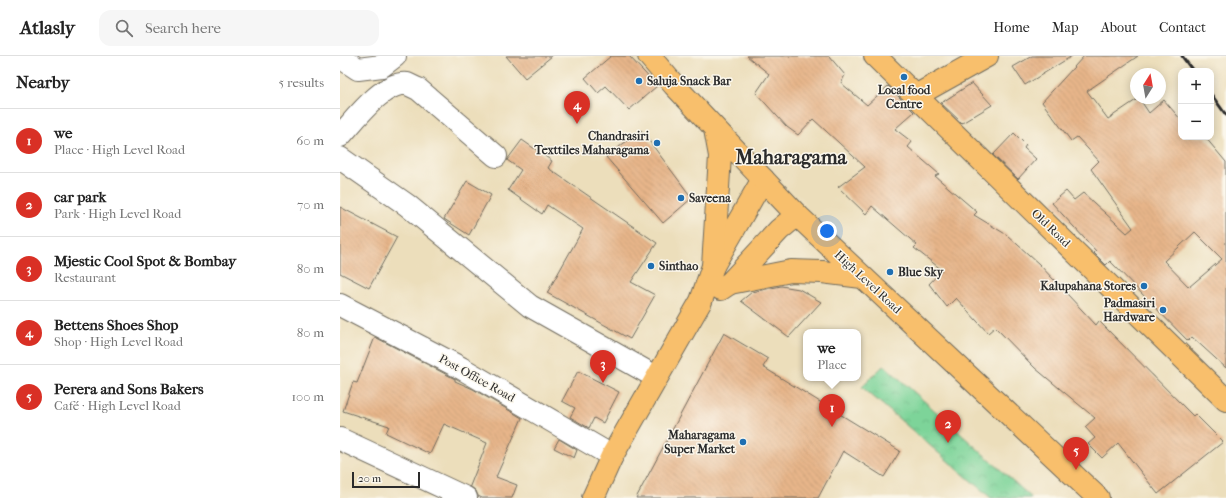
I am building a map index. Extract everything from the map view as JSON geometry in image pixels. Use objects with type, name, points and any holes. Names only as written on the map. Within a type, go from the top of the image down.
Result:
[{"type":"main road","name":"High Level Road","points":[[649,56],[715,129],[797,215],[1098,498]]},
{"type":"main road","name":"Old Road","points":[[875,56],[917,95],[1226,400]]},
{"type":"main road","points":[[917,95],[987,56]]},
{"type":"main road","points":[[713,266],[720,156],[715,129]]},
{"type":"main road","points":[[593,498],[612,456],[701,301],[713,266],[763,179]]},
{"type":"main road","points":[[701,301],[730,283],[779,230],[797,215]]},
{"type":"main road","points":[[730,283],[791,271],[822,272],[862,277]]},
{"type":"street","points":[[340,57],[358,69],[382,66],[395,56]]},
{"type":"street","points":[[340,136],[377,97],[390,88],[406,84],[418,89],[496,156]]},
{"type":"street","points":[[340,158],[407,205],[530,306],[656,377]]},
{"type":"street","name":"Post Office Road","points":[[340,306],[461,368],[612,456]]},
{"type":"street","points":[[340,439],[466,498]]},
{"type":"green space","points":[[884,365],[1032,498],[991,498],[862,387]]},
{"type":"building","points":[[506,56],[552,56],[525,78]]},
{"type":"building","points":[[611,56],[629,56],[657,86],[629,110],[606,86],[598,93],[585,78]]},
{"type":"building","points":[[747,56],[829,56],[845,75],[841,83],[867,105],[888,86],[914,112],[895,129],[912,142],[908,147],[939,174],[935,176],[977,212],[974,215],[1007,235],[1039,264],[1096,325],[1099,321],[1193,416],[1195,414],[1223,442],[1158,494],[1118,443],[1102,458],[1088,444],[1095,438],[1085,427],[1095,418],[1035,368],[995,327],[988,333],[956,298],[947,307],[929,284],[942,270],[914,248],[917,245],[872,206],[866,214],[838,187],[865,167],[813,119],[798,135],[787,127],[756,93],[769,74]]},
{"type":"building","points":[[1032,56],[1072,56],[1025,85],[1013,67]]},
{"type":"building","points":[[1084,56],[1138,56],[1087,91],[1108,119],[1130,104],[1143,104],[1149,113],[1159,104],[1166,104],[1166,102],[1178,116],[1178,140],[1208,140],[1226,162],[1226,368],[1192,337],[1188,341],[1110,261],[1106,265],[1094,253],[1096,251],[1052,203],[1066,191],[1074,200],[1083,193],[1127,233],[1133,228],[1091,169],[1099,161],[1077,137],[1071,141],[1042,102]],"holes":[[[1195,232],[1222,259],[1189,287],[1164,261]]]},
{"type":"building","points":[[972,83],[992,105],[962,123],[941,103]]},
{"type":"building","points":[[641,130],[692,198],[663,223],[606,157]]},
{"type":"building","points":[[1014,133],[1026,145],[1024,148],[1036,159],[1018,179],[993,155]]},
{"type":"building","points":[[522,140],[552,161],[548,168],[657,243],[631,282],[655,295],[630,339],[547,293],[583,229],[547,205],[542,214],[508,190],[521,170],[507,160]]},
{"type":"building","points":[[467,181],[491,195],[469,235],[444,219]]},
{"type":"building","points":[[340,207],[397,237],[369,288],[340,273]]},
{"type":"building","points":[[781,286],[799,289],[821,302],[789,337],[741,301],[752,292]]},
{"type":"building","points":[[724,333],[768,359],[763,367],[900,451],[884,477],[843,451],[818,498],[636,498]]},
{"type":"building","points":[[375,337],[455,379],[455,381],[473,389],[522,418],[496,477],[517,485],[512,498],[482,498],[478,496],[476,491],[470,486],[487,443],[444,424],[430,454],[386,433],[389,426],[343,411],[353,382],[357,383]]},
{"type":"building","points":[[578,371],[619,392],[603,423],[594,418],[589,428],[570,417],[575,408],[562,401]]},
{"type":"building","points":[[559,439],[577,450],[574,458],[554,448]]},
{"type":"railway","points":[[1182,56],[1191,68]]},
{"type":"railway","points":[[1214,98],[1226,115]]},
{"type":"place","name":"Local food Centre","points":[[904,77]]},
{"type":"place","name":"Saluja Snack Bar","points":[[639,81]]},
{"type":"place","name":"Bettens Shoes Shop","points":[[577,124]]},
{"type":"place","name":"Chandrasiri Texttiles Maharagama","points":[[657,143]]},
{"type":"place","name":"Saveena","points":[[681,198]]},
{"type":"place","name":"Sinthao","points":[[651,266]]},
{"type":"place","name":"Blue Sky","points":[[890,272]]},
{"type":"place","name":"Kalupahana Stores","points":[[1144,286]]},
{"type":"place","name":"Padmasiri Hardware","points":[[1163,310]]},
{"type":"place","name":"Mjestic Cool Spot & Bombay","points":[[603,383]]},
{"type":"place","name":"we","points":[[832,427]]},
{"type":"place","name":"Maharagama Super Market","points":[[743,442]]},
{"type":"place","name":"car park","points":[[948,443]]},
{"type":"place","name":"Perera and Sons Bakers","points":[[1076,470]]},
{"type":"district","name":"Maharagama","points":[[791,157]]}]
